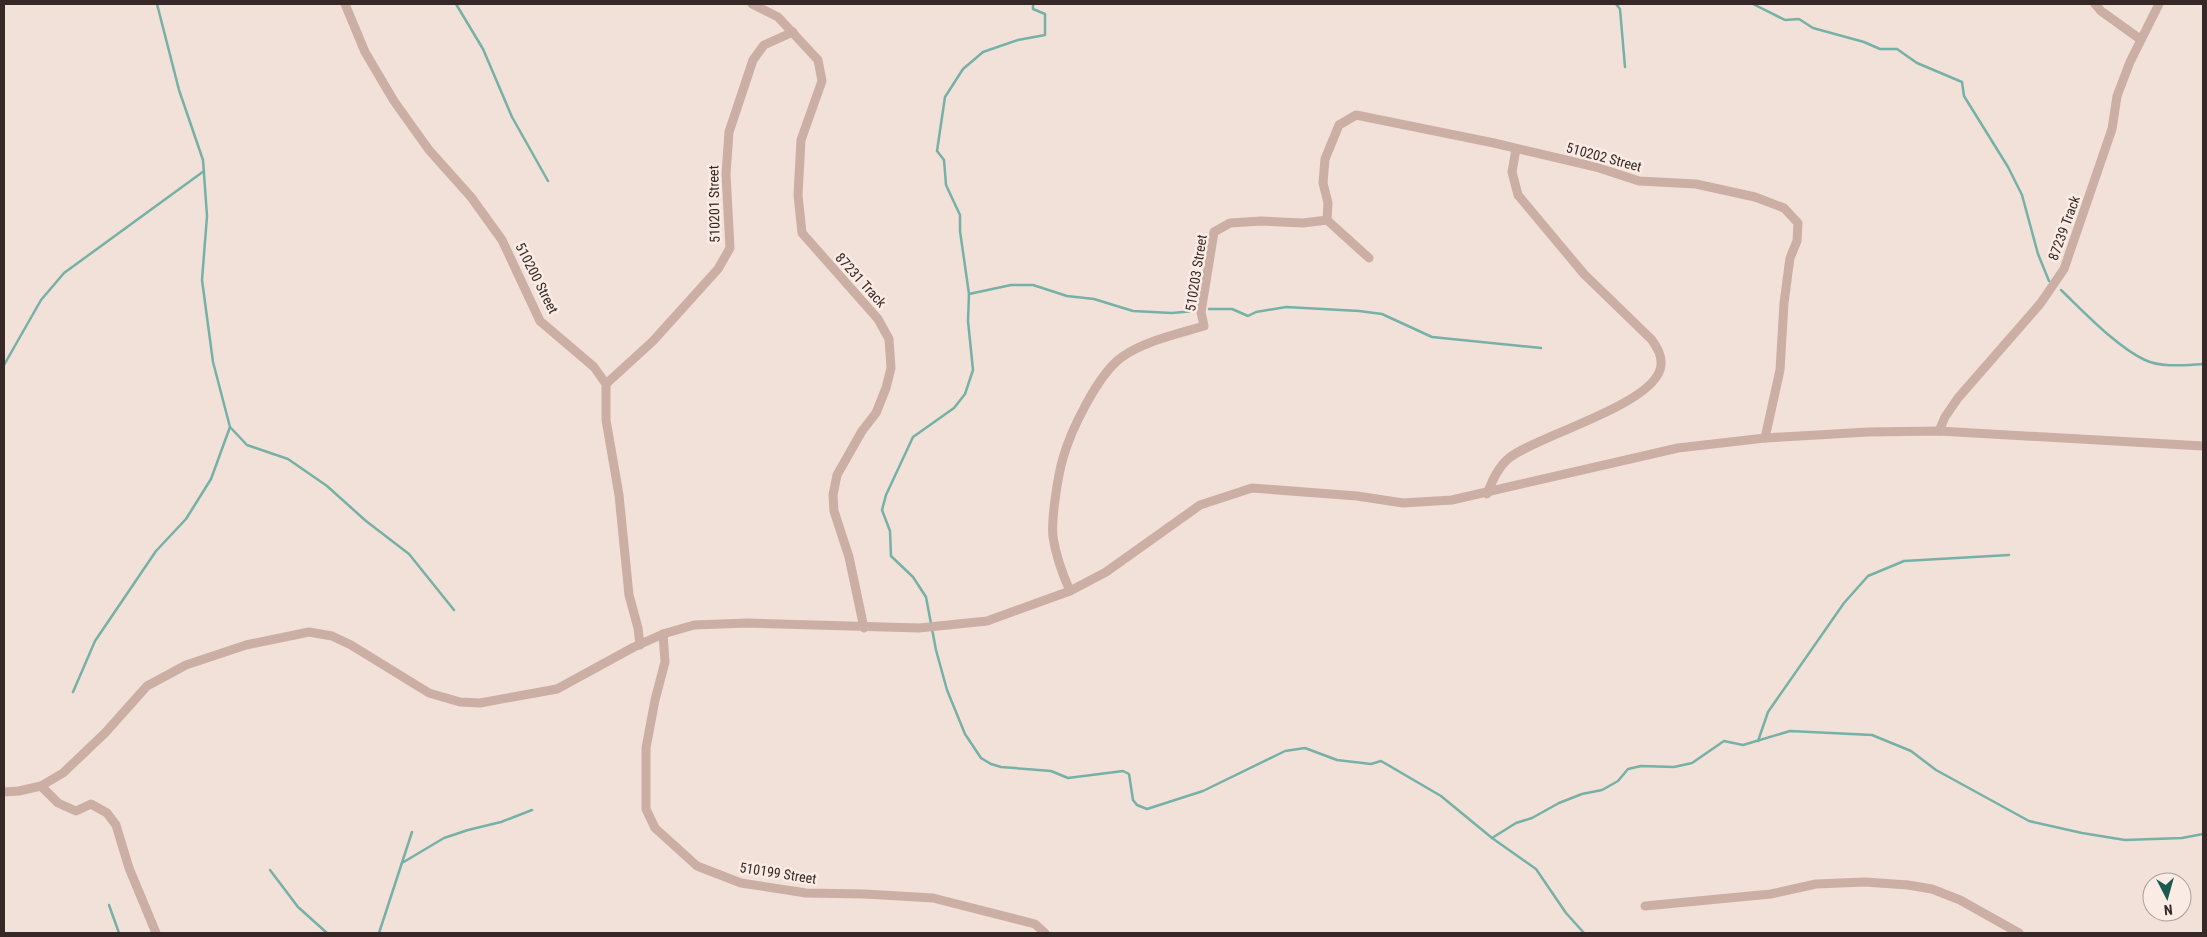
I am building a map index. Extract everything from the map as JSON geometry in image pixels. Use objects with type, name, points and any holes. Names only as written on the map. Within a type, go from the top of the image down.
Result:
[{"type":"street","name":"510200 Street","points":[[345,4],[365,52],[394,101],[429,150],[471,197],[502,240],[540,321],[594,367],[606,384]]},
{"type":"street","name":"87231 Track","points":[[752,4],[778,17],[818,60],[822,81],[800,140],[798,195],[802,233],[878,319],[889,339],[891,368],[886,388],[876,414],[862,431],[837,475],[833,495],[834,511],[849,557],[864,628]]},
{"type":"street","points":[[2095,4],[2101,11],[2140,39]]},
{"type":"street","name":"87239 Track","points":[[1939,431],[1945,417],[1958,398],[2040,304],[2064,269],[2112,129],[2117,96],[2140,39],[2159,4]]},
{"type":"street","name":"510201 Street","points":[[606,384],[653,341],[718,269],[730,248],[726,174],[729,132],[753,60],[764,45],[793,32]]},
{"type":"street","name":"510202 Street","points":[[1327,220],[1328,203],[1322,183],[1325,159],[1339,125],[1356,115],[1596,167],[1638,181],[1696,184],[1755,197],[1784,208],[1798,223],[1797,240],[1790,258],[1784,303],[1780,370],[1765,438]]},
{"type":"street","points":[[1487,494],[1495,475],[1507,460],[1524,448],[1618,406],[1640,392],[1657,375],[1661,366],[1659,351],[1652,340],[1584,274],[1518,195],[1512,172],[1516,149]]},
{"type":"street","points":[[1327,220],[1368,258]]},
{"type":"street","name":"510203 Street","points":[[1070,591],[1058,566],[1053,535],[1062,459],[1076,423],[1099,386],[1122,358],[1146,344],[1204,326],[1201,312],[1214,232],[1230,224],[1261,221],[1303,223],[1327,220]]},
{"type":"street","points":[[606,384],[606,420],[618,494],[629,595],[638,628],[640,645]]},
{"type":"street","points":[[4,792],[41,786],[63,773],[105,733],[147,686],[186,665],[246,645],[309,632],[332,636],[351,645],[429,693],[460,702],[480,703],[557,689],[663,634],[694,625],[748,623],[864,628],[919,628],[987,621],[1070,591],[1106,572],[1200,505],[1252,488],[1357,496],[1404,503],[1452,500],[1487,494],[1678,448],[1765,438],[1868,432],[1939,431],[2203,446]]},
{"type":"street","name":"510199 Street","points":[[663,634],[665,662],[655,700],[646,748],[646,809],[655,828],[697,866],[741,883],[806,893],[933,898],[1035,924],[1046,933]]},
{"type":"street","points":[[41,786],[58,803],[76,811],[92,804],[107,814],[116,825],[129,868],[156,933]]},
{"type":"street","points":[[1645,906],[1771,894],[1816,884],[1865,882],[1908,885],[1932,889],[1960,900],[2019,933]]},
{"type":"waterway","points":[[157,4],[179,90],[203,160],[207,216],[202,280],[213,362],[230,427],[247,445],[288,459],[327,486],[366,521],[409,554],[454,610]]},
{"type":"waterway","points":[[456,4],[483,49],[512,117],[548,181]]},
{"type":"waterway","points":[[1033,4],[1033,9],[1045,14],[1045,35],[1018,40],[983,52],[963,69],[945,97],[937,151],[944,160],[946,185],[960,215],[960,231],[969,294],[968,321],[973,370],[965,394],[954,408],[913,437],[886,495],[882,510],[890,531],[891,556],[913,577],[926,597],[936,650],[947,690],[965,734],[981,758],[1001,767],[1051,771],[1068,778],[1123,771],[1129,774],[1133,800],[1137,805],[1147,809],[1203,791],[1285,751],[1305,748],[1337,760],[1371,764],[1381,761],[1441,796],[1492,838],[1536,869],[1566,913],[1584,933]]},
{"type":"waterway","points":[[1616,4],[1620,9],[1625,67]]},
{"type":"waterway","points":[[1753,4],[1785,20],[1799,19],[1813,28],[1864,42],[1880,49],[1897,49],[1917,63],[1962,82],[1964,96],[2008,167],[2022,195],[2038,254],[2049,281]]},
{"type":"waterway","points":[[4,365],[41,300],[64,273],[204,171]]},
{"type":"waterway","points":[[969,294],[1011,285],[1033,285],[1067,296],[1094,299],[1133,311],[1172,313],[1194,311]]},
{"type":"waterway","points":[[2061,290],[2112,338],[2145,360],[2166,365],[2203,364]]},
{"type":"waterway","points":[[1209,309],[1232,309],[1248,316],[1256,312],[1286,307],[1359,311],[1382,314],[1432,337],[1541,348]]},
{"type":"waterway","points":[[73,692],[95,641],[156,551],[186,519],[211,479],[230,427]]},
{"type":"waterway","points":[[1758,741],[1768,712],[1844,603],[1868,576],[1904,561],[2009,555]]},
{"type":"waterway","points":[[1492,838],[1516,823],[1532,818],[1559,803],[1582,794],[1602,790],[1618,781],[1628,769],[1641,766],[1674,767],[1692,763],[1724,741],[1743,745],[1790,731],[1872,735],[1911,751],[1936,770],[2029,821],[2125,840],[2182,838],[2203,834]]},
{"type":"waterway","points":[[402,863],[444,838],[501,822],[532,810]]},
{"type":"waterway","points":[[379,933],[412,832]]},
{"type":"waterway","points":[[270,870],[298,907],[327,933]]},
{"type":"waterway","points":[[109,905],[119,933]]}]
